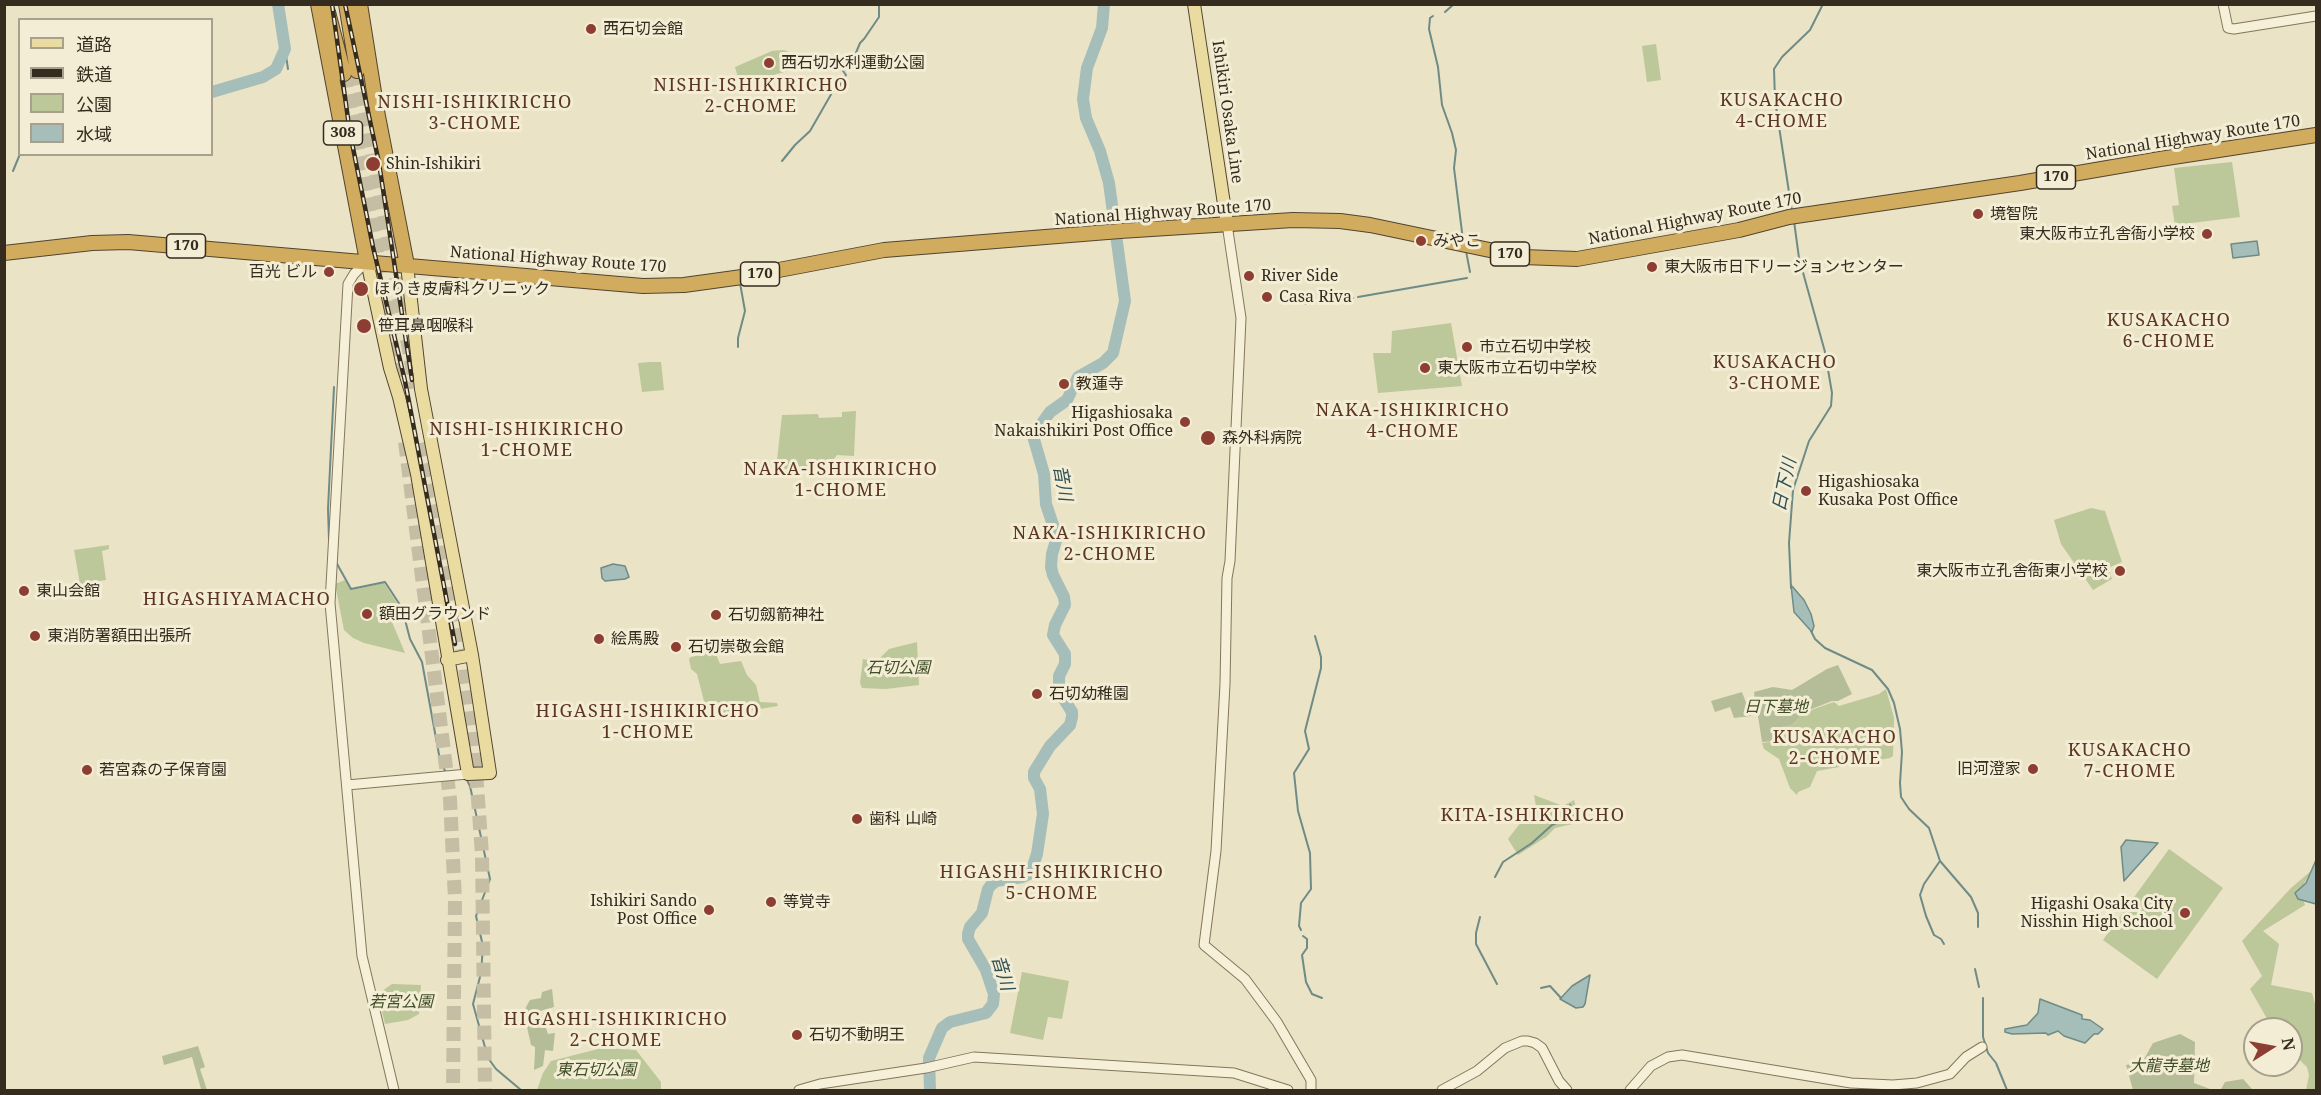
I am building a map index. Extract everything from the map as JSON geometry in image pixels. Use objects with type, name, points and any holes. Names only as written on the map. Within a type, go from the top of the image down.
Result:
[{"type":"highway","name":"308","points":[[318,4],[367,261]]},
{"type":"highway","points":[[326,4],[350,72]]},
{"type":"highway","points":[[331,4],[350,72]]},
{"type":"highway","points":[[346,4],[350,72]]},
{"type":"highway","points":[[350,72],[351,4]]},
{"type":"highway","name":"308","points":[[360,4],[377,111],[407,265]]},
{"type":"highway","name":"National Highway Route 170","points":[[4,253],[92,243],[128,242],[643,286],[684,285],[742,277],[884,250],[1116,231],[1293,220],[1340,221],[1370,225],[1523,257],[1577,259],[1739,230],[1793,216],[2020,183],[2316,135]]},
{"type":"main road","name":"Ishikiri Osaka Line","points":[[1194,4],[1227,224]]},
{"type":"main road","points":[[367,261],[390,368],[417,474],[468,774],[490,773],[472,655],[421,388],[407,265]]},
{"type":"main road","points":[[447,660],[472,655]]},
{"type":"street","points":[[2223,4],[2228,28],[2234,29],[2316,16]]},
{"type":"street","points":[[1227,224],[1241,318],[1230,561],[1227,578],[1225,684],[1216,852],[1204,945],[1245,979],[1277,1022],[1311,1080],[1311,1090]]},
{"type":"street","points":[[367,261],[348,284],[330,603],[362,956],[394,1090]]},
{"type":"street","points":[[347,784],[468,774]]},
{"type":"street","points":[[1442,1090],[1477,1071],[1505,1048],[1528,1041],[1542,1048],[1559,1081],[1567,1090]]},
{"type":"street","points":[[1630,1090],[1651,1066],[1668,1057],[1682,1055],[1851,1083],[1893,1085],[1917,1083],[1950,1074],[1966,1057],[1982,1047]]},
{"type":"street","points":[[799,1090],[820,1084],[930,1067],[974,1057],[1234,1073],[1288,1090]]},
{"type":"green space","points":[[1656,44],[1661,80],[1647,82],[1642,46]]},
{"type":"green space","name":"西石切水利運動公園","points":[[783,50],[796,54],[788,71],[740,84],[735,67],[772,51]]},
{"type":"green space","points":[[2232,162],[2240,217],[2175,225],[2172,206],[2179,205],[2174,168]]},
{"type":"green space","points":[[1451,323],[1462,386],[1378,393],[1373,353],[1391,353],[1392,331]]},
{"type":"green space","points":[[661,362],[664,390],[642,392],[638,363]]},
{"type":"green space","points":[[856,411],[854,456],[837,455],[833,460],[833,469],[776,469],[782,415],[818,414],[819,418],[842,417],[842,412]]},
{"type":"green space","points":[[2091,508],[2105,511],[2122,562],[2108,568],[2112,579],[2093,590],[2061,544],[2054,520]]},
{"type":"green space","points":[[109,545],[109,549],[102,551],[106,580],[80,584],[74,550]]},
{"type":"green space","name":"額田グラウンド","points":[[345,580],[351,590],[384,583],[397,603],[392,622],[405,653],[364,643],[353,638],[344,630],[335,584]]},
{"type":"green space","name":"石切公園","points":[[917,642],[919,685],[886,689],[862,688],[860,683],[863,659],[873,665],[889,649]]},
{"type":"green space","points":[[715,652],[720,664],[741,661],[747,675],[756,685],[760,702],[777,703],[778,706],[716,716],[712,714],[704,701],[697,674],[691,669],[689,659]]},
{"type":"green space","name":"日下墓地","points":[[1838,665],[1852,694],[1804,712],[1792,725],[1772,729],[1774,741],[1762,742],[1758,716],[1752,703],[1755,702],[1754,692],[1773,687],[1792,690]]},
{"type":"green space","points":[[1886,689],[1894,718],[1893,756],[1817,771],[1810,787],[1798,792],[1797,795],[1790,788],[1779,759],[1764,749],[1762,743],[1775,741],[1772,729],[1792,725],[1803,713],[1828,704],[1834,702],[1839,706],[1879,694]]},
{"type":"green space","points":[[1742,692],[1751,716],[1734,718],[1730,707],[1715,712],[1711,701]]},
{"type":"green space","points":[[1534,795],[1563,806],[1574,800],[1579,817],[1577,823],[1555,828],[1546,837],[1518,855],[1508,839],[1536,806]]},
{"type":"green space","points":[[2169,849],[2223,888],[2157,979],[2103,940]]},
{"type":"green space","points":[[2311,871],[2300,891],[2305,905],[2263,931],[2279,944],[2271,985],[2312,993],[2316,1007],[2316,1090],[2306,1090],[2309,1075],[2307,1067],[2303,1063],[2303,1017],[2266,1017],[2250,989],[2262,976],[2242,941],[2291,888]]},
{"type":"green space","points":[[1022,972],[1069,981],[1062,1019],[1048,1017],[1043,1040],[1010,1033]]},
{"type":"green space","name":"若宮公園","points":[[392,984],[421,985],[419,1014],[408,1020],[385,1024],[378,994]]},
{"type":"green space","points":[[552,989],[554,1007],[540,1011],[548,1034],[555,1033],[553,1051],[545,1050],[543,1066],[534,1070],[535,1047],[531,1045],[525,1018],[526,1007],[530,1000],[541,998],[542,992]]},
{"type":"green space","name":"大龍寺墓地","points":[[2180,1034],[2195,1042],[2194,1083],[2210,1089],[2221,1089],[2225,1082],[2243,1079],[2253,1090],[2133,1090],[2126,1065],[2143,1061],[2153,1043]]},
{"type":"green space","points":[[198,1046],[205,1067],[200,1069],[207,1090],[195,1090],[201,1089],[192,1057],[164,1065],[162,1056]]},
{"type":"green space","name":"東石切公園","points":[[602,1048],[636,1050],[661,1082],[661,1090],[537,1090],[543,1073],[551,1061]]},
{"type":"water","points":[[2257,241],[2259,255],[2233,258],[2231,244]]},
{"type":"water","points":[[613,564],[625,566],[629,577],[605,581],[602,578],[601,568]]},
{"type":"water","points":[[1791,585],[1804,600],[1811,614],[1814,626],[1812,632],[1794,612]]},
{"type":"water","points":[[2126,840],[2158,843],[2124,881],[2121,847]]},
{"type":"water","points":[[2316,860],[2316,904],[2298,899],[2295,893],[2306,883]]},
{"type":"water","points":[[1590,975],[1583,1007],[1576,1008],[1560,999],[1572,986]]},
{"type":"water","points":[[2040,999],[2082,1015],[2082,1019],[2090,1020],[2103,1029],[2085,1043],[2064,1036],[2058,1031],[2048,1035],[2046,1033],[2012,1034],[2005,1032],[2005,1029],[2027,1025],[2038,1013]]},
{"type":"waterway","points":[[213,92],[263,77],[276,69],[285,49],[278,4]]},
{"type":"waterway","points":[[782,161],[810,131],[833,91],[837,90],[846,75],[843,71],[851,65],[860,43],[879,17],[879,4]]},
{"type":"waterway","name":"音川","points":[[930,1090],[929,1058],[942,1028],[950,1022],[986,1013],[993,1004],[994,994],[986,970],[968,939],[968,934],[970,927],[982,913],[991,885],[996,881],[1023,877],[1029,874],[1033,866],[1043,814],[1040,789],[1034,778],[1034,772],[1050,746],[1070,725],[1072,717],[1072,712],[1062,696],[1059,685],[1059,676],[1065,664],[1065,654],[1053,635],[1055,625],[1065,605],[1064,597],[1051,567],[1057,537],[1046,504],[1044,474],[1033,436],[1050,412],[1067,400],[1078,377],[1103,363],[1113,353],[1125,301],[1109,183],[1100,151],[1086,118],[1083,99],[1087,68],[1102,28],[1104,4]]},
{"type":"waterway","points":[[1445,12],[1454,4]]},
{"type":"waterway","name":"日下川","points":[[1792,212],[1775,100],[1774,69],[1782,57],[1810,30],[1823,4]]},
{"type":"waterway","points":[[1433,16],[1430,18],[1429,29],[1438,67],[1442,105],[1456,150],[1454,168],[1463,240]]},
{"type":"waterway","points":[[285,49],[288,69]]},
{"type":"waterway","points":[[13,171],[19,156]]},
{"type":"waterway","name":"日下川","points":[[1791,588],[1789,543],[1793,490],[1809,441],[1831,406],[1832,393],[1825,352],[1799,258],[1794,221]]},
{"type":"waterway","points":[[1466,251],[1470,272]]},
{"type":"waterway","points":[[1358,297],[1467,278]]},
{"type":"waterway","points":[[738,347],[745,311],[740,283]]},
{"type":"waterway","points":[[1306,304],[1353,298]]},
{"type":"waterway","points":[[329,540],[328,509],[334,387]]},
{"type":"waterway","points":[[336,562],[351,589],[385,582],[402,608],[410,639],[422,662],[440,760],[446,773]]},
{"type":"waterway","name":"日下川","points":[[1811,631],[1815,639],[1825,648],[1872,670],[1888,689],[1900,729],[1901,797],[1909,809],[1929,828],[1940,861],[1971,897],[1978,913],[1978,927]]},
{"type":"waterway","points":[[1301,930],[1299,926],[1301,903],[1311,889],[1310,853],[1298,811],[1294,773],[1309,749],[1305,731],[1321,668],[1321,657],[1315,636]]},
{"type":"waterway","points":[[466,778],[470,786],[490,879],[476,916],[483,946],[481,973],[473,1004],[488,1058],[496,1069],[521,1090]]},
{"type":"waterway","points":[[1495,877],[1503,862],[1532,843],[1552,825],[1573,815],[1570,805]]},
{"type":"waterway","points":[[1940,861],[1924,884],[1920,895],[1934,935],[1944,944]]},
{"type":"waterway","points":[[1480,917],[1476,944],[1497,984]]},
{"type":"waterway","points":[[1303,936],[1307,939],[1307,948],[1302,955],[1306,982],[1312,994],[1322,998]]},
{"type":"waterway","name":"日下川","points":[[1975,969],[1979,987]]},
{"type":"waterway","points":[[1541,988],[1550,986],[1561,998]]},
{"type":"waterway","name":"日下川","points":[[1983,998],[1983,1037],[1988,1053],[1996,1063],[2007,1090]]},
{"type":"tunnel","points":[[357,71],[416,388]]},
{"type":"tunnel","points":[[344,74],[385,295],[397,381]]},
{"type":"tunnel","points":[[405,442],[450,799],[455,899],[453,1090]]},
{"type":"tunnel","points":[[425,442],[465,667],[473,731],[482,854],[485,1090]]},
{"type":"railway","points":[[332,4],[350,133],[373,247],[405,381],[455,644]]},
{"type":"railway","points":[[345,4],[379,163],[412,380]]},
{"type":"place","name":"西石切会館","points":[[591,29]]},
{"type":"place","name":"西石切水利運動公園","points":[[769,63]]},
{"type":"place","name":"Shin-Ishikiri","points":[[373,164]]},
{"type":"place","name":"境智院","points":[[1978,214]]},
{"type":"place","name":"東大阪市立孔舎衙小学校","points":[[2207,234]]},
{"type":"place","name":"みやこ","points":[[1421,241]]},
{"type":"place","name":"東大阪市日下リージョンセンター","points":[[1652,267]]},
{"type":"place","name":"百光 ビル","points":[[329,272]]},
{"type":"place","name":"River Side","points":[[1249,276]]},
{"type":"place","name":"ほりき皮膚科クリニック","points":[[361,289]]},
{"type":"place","name":"Casa Riva","points":[[1267,297]]},
{"type":"place","name":"笹耳鼻咽喉科","points":[[364,326]]},
{"type":"place","name":"市立石切中学校","points":[[1467,347]]},
{"type":"place","name":"東大阪市立石切中学校","points":[[1425,368]]},
{"type":"place","name":"教蓮寺","points":[[1064,384]]},
{"type":"place","name":"Higashiosaka Nakaishikiri Post Office","points":[[1185,422]]},
{"type":"place","name":"森外科病院","points":[[1208,438]]},
{"type":"place","name":"Higashiosaka Kusaka Post Office","points":[[1806,491]]},
{"type":"place","name":"東大阪市立孔舎衙東小学校","points":[[2120,571]]},
{"type":"place","name":"東山会館","points":[[24,591]]},
{"type":"place","name":"額田グラウンド","points":[[367,614]]},
{"type":"place","name":"石切劔箭神社","points":[[716,615]]},
{"type":"place","name":"東消防署額田出張所","points":[[35,636]]},
{"type":"place","name":"絵馬殿","points":[[599,639]]},
{"type":"place","name":"石切崇敬会館","points":[[676,647]]},
{"type":"place","name":"石切幼稚園","points":[[1037,694]]},
{"type":"place","name":"旧河澄家","points":[[2033,769]]},
{"type":"place","name":"若宮森の子保育園","points":[[87,770]]},
{"type":"place","name":"歯科 山崎","points":[[857,819]]},
{"type":"place","name":"等覚寺","points":[[771,902]]},
{"type":"place","name":"Ishikiri Sando Post Office","points":[[709,910]]},
{"type":"place","name":"Higashi Osaka City Nisshin High School","points":[[2185,913]]},
{"type":"place","name":"石切不動明王","points":[[797,1035]]},
{"type":"district","name":"NISHI-ISHIKIRICHO 2-CHOME","points":[[751,96]]},
{"type":"district","name":"KUSAKACHO 4-CHOME","points":[[1782,111]]},
{"type":"district","name":"NISHI-ISHIKIRICHO 3-CHOME","points":[[475,113]]},
{"type":"district","name":"KUSAKACHO 6-CHOME","points":[[2169,331]]},
{"type":"district","name":"KUSAKACHO 3-CHOME","points":[[1775,373]]},
{"type":"district","name":"NAKA-ISHIKIRICHO 4-CHOME","points":[[1413,421]]},
{"type":"district","name":"NISHI-ISHIKIRICHO 1-CHOME","points":[[527,440]]},
{"type":"district","name":"NAKA-ISHIKIRICHO 1-CHOME","points":[[841,480]]},
{"type":"district","name":"NAKA-ISHIKIRICHO 2-CHOME","points":[[1110,544]]},
{"type":"district","name":"HIGASHIYAMACHO","points":[[237,600]]},
{"type":"district","name":"HIGASHI-ISHIKIRICHO 1-CHOME","points":[[648,722]]},
{"type":"district","name":"KUSAKACHO 2-CHOME","points":[[1835,748]]},
{"type":"district","name":"KUSAKACHO 7-CHOME","points":[[2130,762]]},
{"type":"district","name":"KITA-ISHIKIRICHO","points":[[1533,816]]},
{"type":"district","name":"HIGASHI-ISHIKIRICHO 5-CHOME","points":[[1052,883]]},
{"type":"district","name":"HIGASHI-ISHIKIRICHO 2-CHOME","points":[[616,1030]]}]
